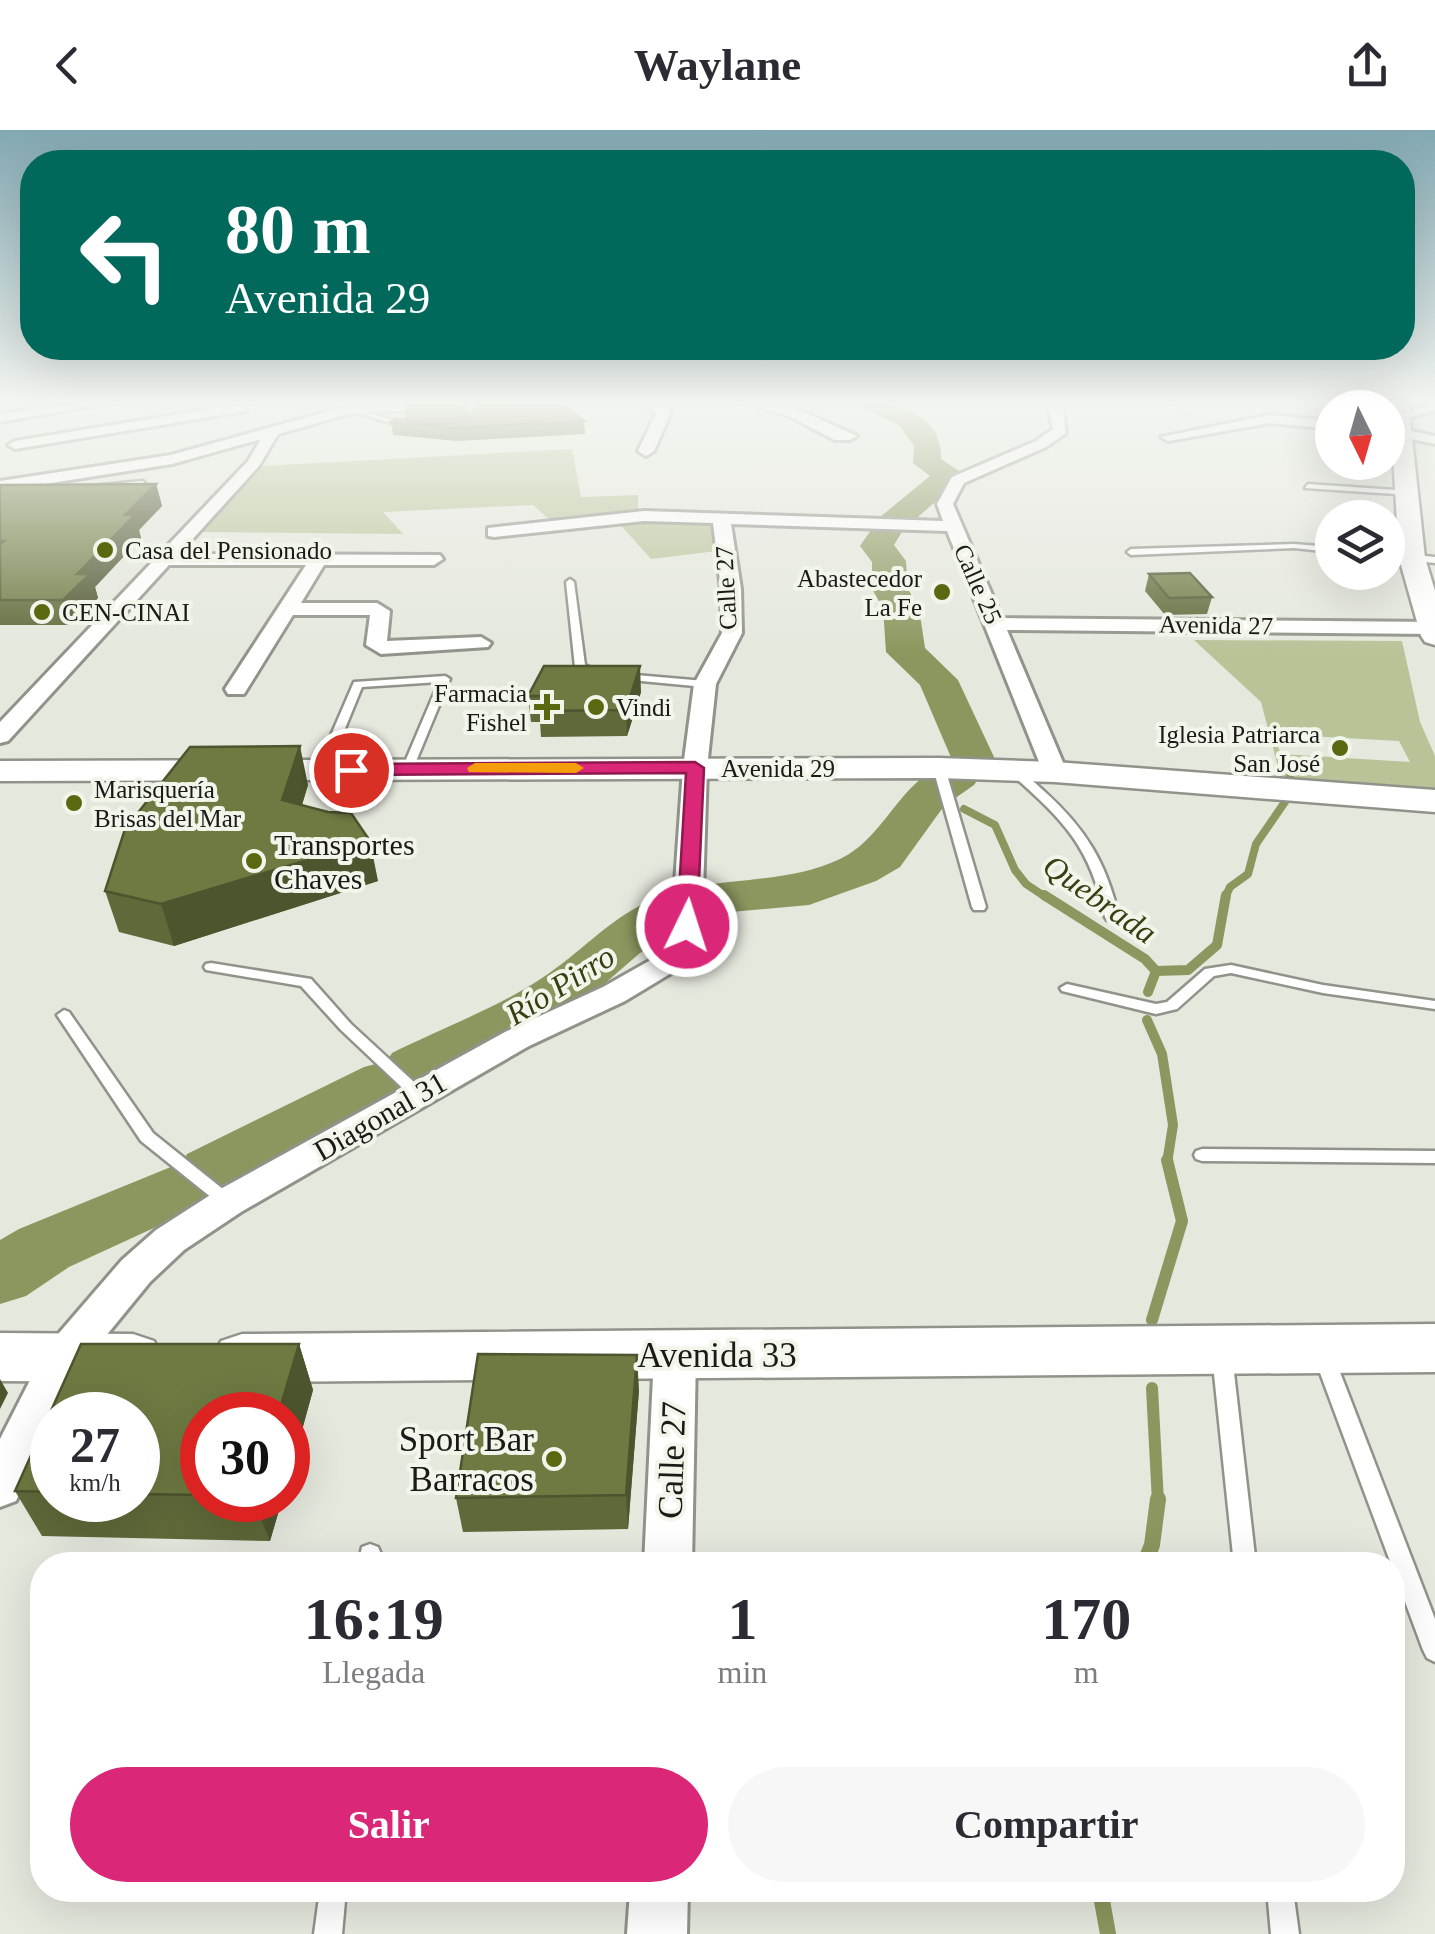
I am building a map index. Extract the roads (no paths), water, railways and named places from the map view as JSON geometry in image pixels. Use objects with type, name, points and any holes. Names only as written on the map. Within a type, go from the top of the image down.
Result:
[{"type":"main road","points":[[1409,485],[1412,558],[1434,630]]},
{"type":"main road","name":"Avenida 29","points":[[0,771],[938,768],[1055,772],[1435,801]]},
{"type":"main road","name":"Avenida 33","points":[[0,1357],[1435,1348]]},
{"type":"street","points":[[0,736],[233,485]]},
{"type":"street","name":"Calle 25","points":[[955,485],[946,504],[952,526],[1055,772]]},
{"type":"street","points":[[494,532],[608,517],[952,526]]},
{"type":"street","name":"Calle 27","points":[[690,890],[695,768],[704,684],[732,633],[731,588],[721,518]]},
{"type":"street","points":[[236,689],[318,559]]},
{"type":"street","points":[[164,560],[434,559]]},
{"type":"street","points":[[286,609],[376,609],[380,611],[376,645],[381,648],[481,643]]},
{"type":"street","name":"Avenida 27","points":[[996,624],[1434,630]]},
{"type":"street","name":"Diagonal 31","points":[[0,1486],[62,1359],[136,1271],[170,1240],[228,1202],[516,1038],[614,994],[667,963],[681,945],[687,926],[690,890]]},
{"type":"street","name":"Calle 27","points":[[668,1552],[675,1355]]},
{"type":"street","points":[[657,1934],[658,1902]]},
{"type":"lane","points":[[84,487],[111,485]]},
{"type":"lane","points":[[114,498],[126,496],[140,485]]},
{"type":"lane","points":[[1308,486],[1410,493]]},
{"type":"lane","points":[[1131,552],[1315,548]]},
{"type":"lane","points":[[570,582],[580,667],[597,674],[704,684]]},
{"type":"lane","points":[[322,770],[358,684],[445,679],[408,768]]},
{"type":"lane","points":[[938,768],[979,907]]},
{"type":"lane","points":[[1014,770],[1069,818],[1092,852],[1106,886],[1112,917]]},
{"type":"lane","points":[[211,967],[306,982],[346,1027],[419,1094]]},
{"type":"lane","points":[[1067,988],[1156,1009],[1172,1006],[1210,972],[1231,969],[1323,989],[1435,1005]]},
{"type":"lane","points":[[64,1015],[147,1136],[228,1202]]},
{"type":"lane","points":[[1202,1155],[1435,1157]]},
{"type":"lane","points":[[1322,1350],[1398,1552]]},
{"type":"lane","points":[[1222,1351],[1244,1552]]},
{"type":"lane","points":[[1405,1570],[1435,1650]]},
{"type":"lane","points":[[328,1934],[332,1902]]},
{"type":"lane","points":[[1281,1902],[1285,1934]]},
{"type":"waterway","name":"Río Pirro","points":[[937,485],[891,524],[877,546],[889,561],[890,589],[901,608],[906,652],[938,680],[972,757]]},
{"type":"waterway","name":"Río Pirro","points":[[414,1067],[562,991],[621,941],[668,912],[729,896],[809,889],[858,870],[882,856],[927,796],[958,775]]},
{"type":"waterway","points":[[1226,896],[1230,887],[1248,874],[1256,844],[1289,796],[1290,777]]},
{"type":"waterway","name":"Quebrada","points":[[936,788],[943,796]]},
{"type":"waterway","name":"Quebrada","points":[[964,809],[995,825],[1015,870],[1026,884],[1047,898]]},
{"type":"waterway","name":"Quebrada","points":[[1044,895],[1145,959],[1156,971]]},
{"type":"waterway","points":[[1156,971],[1188,970],[1217,945],[1226,896]]},
{"type":"waterway","name":"Quebrada","points":[[1148,992],[1156,971]]},
{"type":"waterway","name":"Quebrada","points":[[1147,1020],[1162,1054],[1173,1125],[1167,1161]]},
{"type":"waterway","name":"Río Pirro","points":[[211,1171],[386,1082]]},
{"type":"waterway","name":"Quebrada","points":[[1152,1320],[1182,1221],[1167,1161]]},
{"type":"waterway","name":"Río Pirro","points":[[0,1276],[44,1248],[184,1186]]},
{"type":"waterway","name":"Quebrada","points":[[1152,1388],[1158,1500]]},
{"type":"waterway","name":"Quebrada","points":[[1149,1552],[1158,1500]]},
{"type":"waterway","name":"Quebrada","points":[[1102,1902],[1108,1934]]},
{"type":"place","name":"Casa del Pensionado","points":[[105,550]]},
{"type":"place","name":"Abastecedor La Fe","points":[[942,592]]},
{"type":"place","name":"CEN-CINAI","points":[[42,612]]},
{"type":"place","name":"Farmacia Fishel","points":[[547,707]]},
{"type":"place","name":"Vindi","points":[[596,707]]},
{"type":"place","name":"Iglesia Patriarca San José","points":[[1340,748]]},
{"type":"place","name":"Marisquería Brisas del Mar","points":[[74,803]]},
{"type":"place","name":"Transportes Chaves","points":[[254,861]]},
{"type":"place","name":"Sport Bar Barracos","points":[[554,1459]]}]
